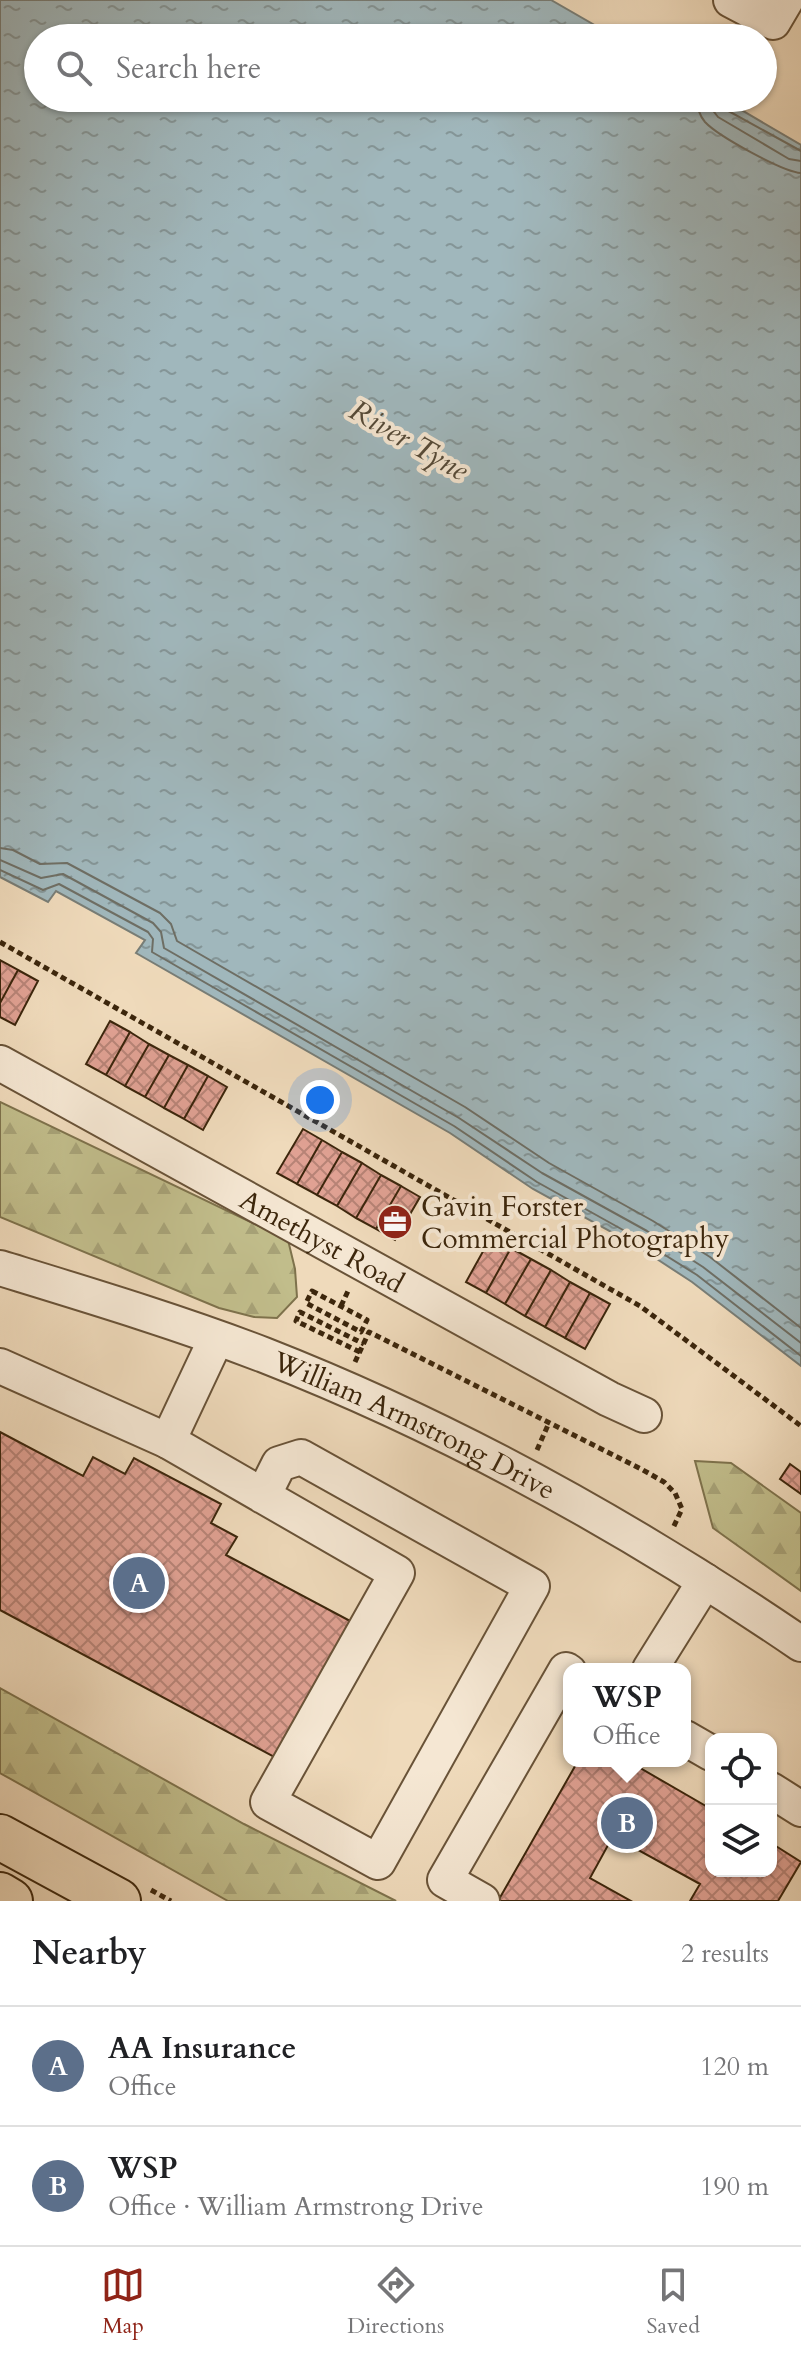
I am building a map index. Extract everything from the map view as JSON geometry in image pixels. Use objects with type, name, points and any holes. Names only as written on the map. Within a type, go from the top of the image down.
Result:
[{"type":"main road","points":[[0,1837],[118,1901]]},
{"type":"main road","points":[[0,1895],[10,1901]]},
{"type":"street","points":[[731,0],[773,22],[786,0]]},
{"type":"street","name":"Amethyst Road","points":[[0,1063],[609,1399],[644,1415]]},
{"type":"street","name":"William Armstrong Drive","points":[[0,1268],[216,1339],[343,1389],[526,1477],[705,1581],[801,1644]]},
{"type":"street","points":[[168,1441],[216,1339]]},
{"type":"street","points":[[0,1366],[168,1441],[263,1496],[397,1573],[268,1802],[378,1862],[532,1586],[301,1457],[279,1464],[263,1496]]},
{"type":"street","points":[[654,1663],[705,1581]]},
{"type":"street","points":[[482,1901],[445,1880],[563,1675]]},
{"type":"street","points":[[777,1794],[801,1809]]},
{"type":"path","points":[[0,942],[640,1306],[801,1426]]},
{"type":"path","points":[[312,1291],[367,1320],[361,1332],[334,1317],[306,1303],[312,1291]]},
{"type":"path","points":[[341,1306],[348,1291]]},
{"type":"path","points":[[360,1352],[296,1321],[300,1312],[364,1344],[369,1332],[664,1482],[675,1493],[682,1509]]},
{"type":"path","points":[[329,1327],[334,1317]]},
{"type":"path","points":[[541,1441],[548,1425]]},
{"type":"green space","points":[[0,1102],[288,1240],[297,1297],[277,1318],[254,1317],[219,1308],[0,1217]]},
{"type":"green space","points":[[695,1461],[731,1463],[801,1513],[801,1591],[713,1528]]},
{"type":"green space","points":[[0,1688],[244,1824],[396,1901],[228,1901],[0,1773]]},
{"type":"water","name":"River Tyne","points":[[0,0],[551,0],[593,24],[24,24],[24,112],[745,112],[801,145],[801,1366],[692,1282],[637,1246],[533,1189],[450,1133],[136,953],[145,940],[56,891],[48,902],[0,877]]},
{"type":"building","points":[[0,960],[18,970],[0,1003]]},
{"type":"building","points":[[18,970],[38,981],[15,1025],[0,1017],[0,1003]]},
{"type":"building","points":[[110,1021],[130,1032],[106,1075],[86,1064]]},
{"type":"building","points":[[130,1032],[149,1044],[125,1086],[106,1075]]},
{"type":"building","points":[[149,1044],[169,1055],[145,1097],[125,1086]]},
{"type":"building","points":[[169,1055],[188,1065],[164,1108],[145,1097]]},
{"type":"building","points":[[188,1065],[208,1076],[184,1119],[164,1108]]},
{"type":"building","points":[[208,1076],[227,1087],[203,1130],[184,1119]]},
{"type":"building","points":[[303,1129],[322,1140],[297,1184],[277,1173]]},
{"type":"building","points":[[322,1140],[342,1152],[317,1195],[297,1184]]},
{"type":"building","points":[[342,1152],[362,1163],[337,1206],[317,1195]]},
{"type":"building","points":[[362,1163],[381,1175],[356,1218],[337,1206]]},
{"type":"building","points":[[381,1175],[401,1186],[376,1229],[356,1218]]},
{"type":"building","points":[[401,1186],[420,1197],[395,1240],[376,1229]]},
{"type":"building","points":[[491,1237],[511,1248],[486,1293],[466,1282]]},
{"type":"building","points":[[511,1248],[531,1259],[505,1304],[486,1293]]},
{"type":"building","points":[[531,1259],[551,1270],[525,1316],[505,1304]]},
{"type":"building","points":[[551,1270],[570,1282],[545,1327],[525,1316]]},
{"type":"building","points":[[570,1282],[590,1293],[565,1338],[545,1327]]},
{"type":"building","points":[[590,1293],[610,1304],[585,1349],[565,1338]]},
{"type":"building","points":[[0,1432],[83,1476],[93,1457],[125,1474],[134,1458],[221,1504],[211,1523],[237,1537],[226,1555],[352,1622],[278,1759],[0,1610]]},
{"type":"building","points":[[790,1464],[801,1472],[801,1494],[780,1479]]},
{"type":"building","points":[[575,1767],[638,1767],[705,1806],[705,1877],[777,1877],[777,1847],[801,1862],[778,1901],[690,1901],[700,1884],[613,1836],[590,1878],[631,1901],[498,1901]]},
{"type":"place","name":"Gavin Forster Commercial Photography","points":[[395,1222]]},
{"type":"place","name":"AA Insurance","points":[[139,1583]]},
{"type":"place","name":"WSP","points":[[627,1823]]}]
